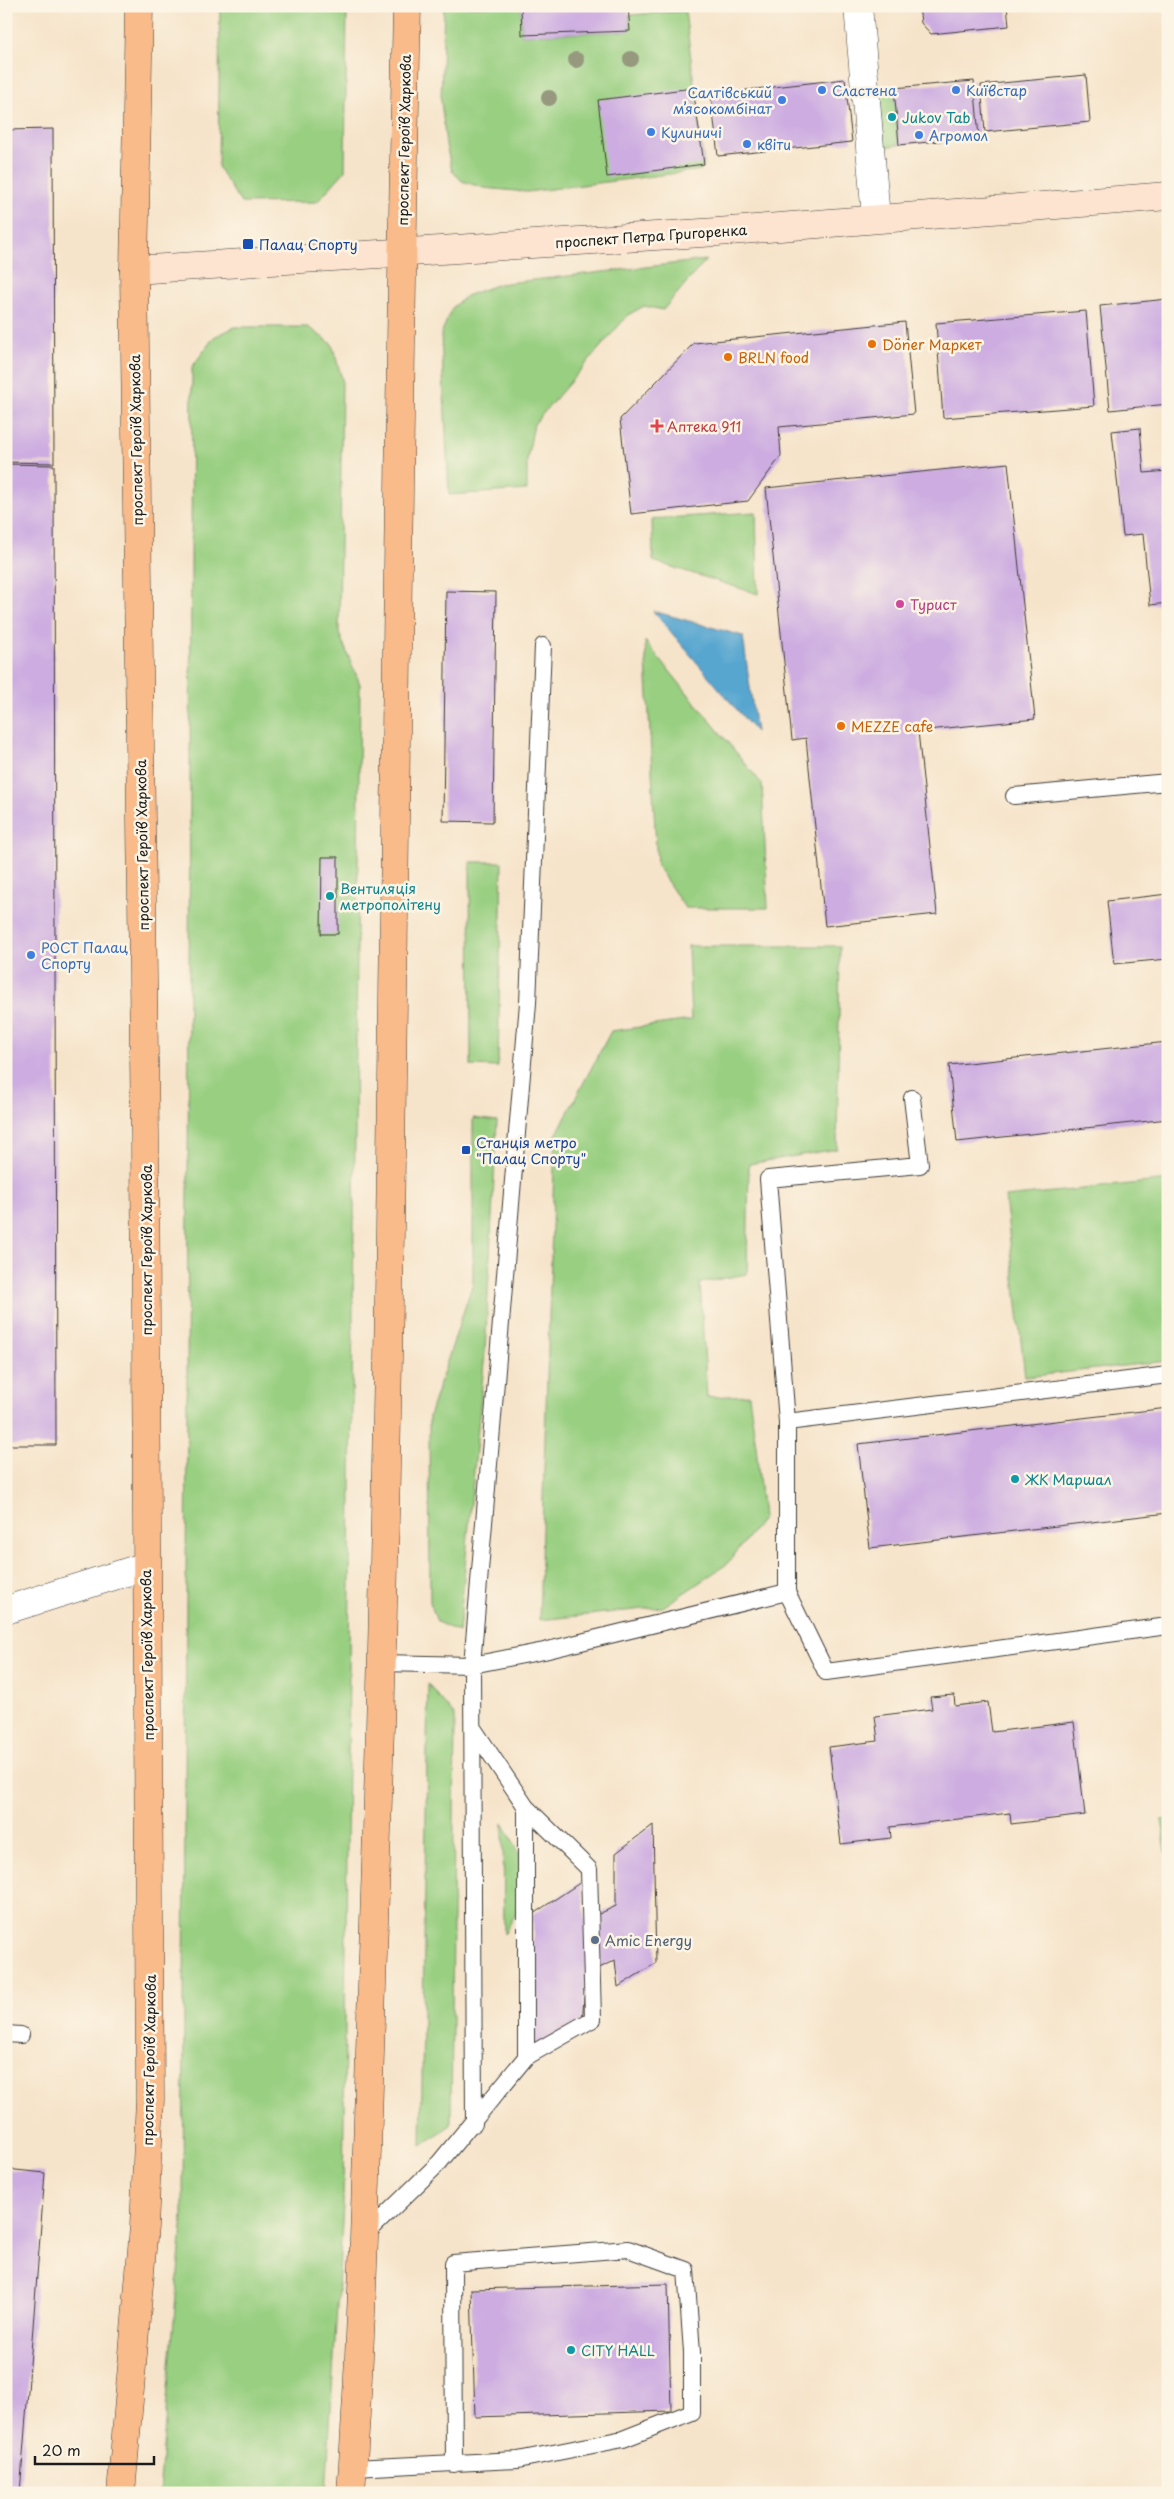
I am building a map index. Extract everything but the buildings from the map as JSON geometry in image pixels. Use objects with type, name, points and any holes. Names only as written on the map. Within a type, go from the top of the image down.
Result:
[{"type":"main road","name":"проспект Героїв Харкова","points":[[121,2493],[144,2226],[150,2100],[151,1939],[146,1566],[146,1144],[134,270],[139,6]]},
{"type":"main road","name":"проспект Героїв Харкова","points":[[352,2480],[364,2236],[382,1663],[391,1163],[401,253],[407,6]]},
{"type":"main road","name":"проспект Петра Григоренка","points":[[134,270],[718,232],[1168,196]]},
{"type":"street","points":[[858,6],[876,218]]},
{"type":"street","points":[[6,1610],[146,1566]]},
{"type":"lane","points":[[474,2124],[472,1665],[528,1003],[543,646]]},
{"type":"lane","points":[[1014,796],[1168,782]]},
{"type":"lane","points":[[912,1098],[920,1165],[768,1179],[787,1422],[787,1592],[826,1672],[1168,1626]]},
{"type":"lane","points":[[787,1422],[1168,1375]]},
{"type":"lane","points":[[382,1663],[472,1665],[554,1648],[787,1592]]},
{"type":"lane","points":[[364,2236],[439,2163],[474,2124],[526,2057],[593,2019],[589,1868],[526,1807],[473,1728]]},
{"type":"lane","points":[[526,1807],[526,2057]]},
{"type":"lane","points":[[352,2480],[454,2464],[518,2460],[623,2438],[692,2412],[692,2352],[686,2270],[628,2249],[453,2263],[454,2464]]},
{"type":"green space","points":[[220,6],[347,6],[345,171],[317,202],[241,203],[218,167]]},
{"type":"green space","points":[[444,6],[521,6],[522,35],[629,31],[629,15],[685,11],[704,164],[701,170],[527,192],[484,188],[462,181],[452,171],[446,145],[441,100]]},
{"type":"green space","points":[[894,88],[899,145],[877,148],[872,91]]},
{"type":"green space","points":[[706,260],[663,310],[644,306],[628,315],[534,424],[527,460],[527,490],[449,495],[441,334],[452,308],[466,296],[499,284]]},
{"type":"green space","points":[[235,327],[308,327],[332,344],[342,379],[339,633],[360,684],[343,2205],[326,2493],[159,2493],[183,2215],[192,367],[214,337]]},
{"type":"green space","points":[[756,512],[758,594],[653,561],[652,519]]},
{"type":"green space","points":[[645,641],[762,784],[768,908],[685,908],[657,866]]},
{"type":"green space","points":[[470,862],[502,862],[498,1067],[471,1066]]},
{"type":"green space","points":[[688,946],[840,946],[837,1149],[749,1164],[747,1274],[700,1283],[707,1397],[749,1395],[763,1518],[727,1564],[663,1607],[539,1620],[555,1137],[611,1031],[691,1020]]},
{"type":"green space","points":[[473,1118],[497,1121],[485,1352],[459,1632],[437,1622],[430,1602],[429,1416],[473,1283]]},
{"type":"green space","points":[[1168,1180],[1168,1361],[1025,1377],[1005,1197]]},
{"type":"green space","points":[[428,1684],[455,1716],[451,2125],[421,2146]]},
{"type":"green space","points":[[1168,1819],[1168,1863],[1161,1820]]},
{"type":"green space","points":[[503,1823],[520,1854],[521,1905],[504,1934]]},
{"type":"water","points":[[653,611],[743,636],[756,732]]},
{"type":"place","name":"Сластена","points":[[822,90]]},
{"type":"place","name":"Київстар","points":[[956,90]]},
{"type":"place","name":"Салтівський мʼясокомбінат","points":[[782,100]]},
{"type":"place","name":"Jukov Tab","points":[[892,117]]},
{"type":"place","name":"Кулиничі","points":[[651,132]]},
{"type":"place","name":"Агромол","points":[[919,135]]},
{"type":"place","name":"квіти","points":[[747,144]]},
{"type":"place","name":"Палац Спорту","points":[[248,244]]},
{"type":"place","name":"Döner Маркет","points":[[872,344]]},
{"type":"place","name":"BRLN food","points":[[728,357]]},
{"type":"place","name":"Аптека 911","points":[[657,426]]},
{"type":"place","name":"Турист","points":[[900,604]]},
{"type":"place","name":"MEZZE cafe","points":[[841,726]]},
{"type":"place","name":"Вентиляція метрополітену","points":[[330,896]]},
{"type":"place","name":"РОСТ Палац Спорту","points":[[31,955]]},
{"type":"place","name":"Станція метро \"Палац Спорту\"","points":[[466,1150]]},
{"type":"place","name":"ЖК Маршал","points":[[1015,1479]]},
{"type":"place","name":"Amic Energy","points":[[595,1940]]},
{"type":"place","name":"CITY HALL","points":[[571,2350]]}]
